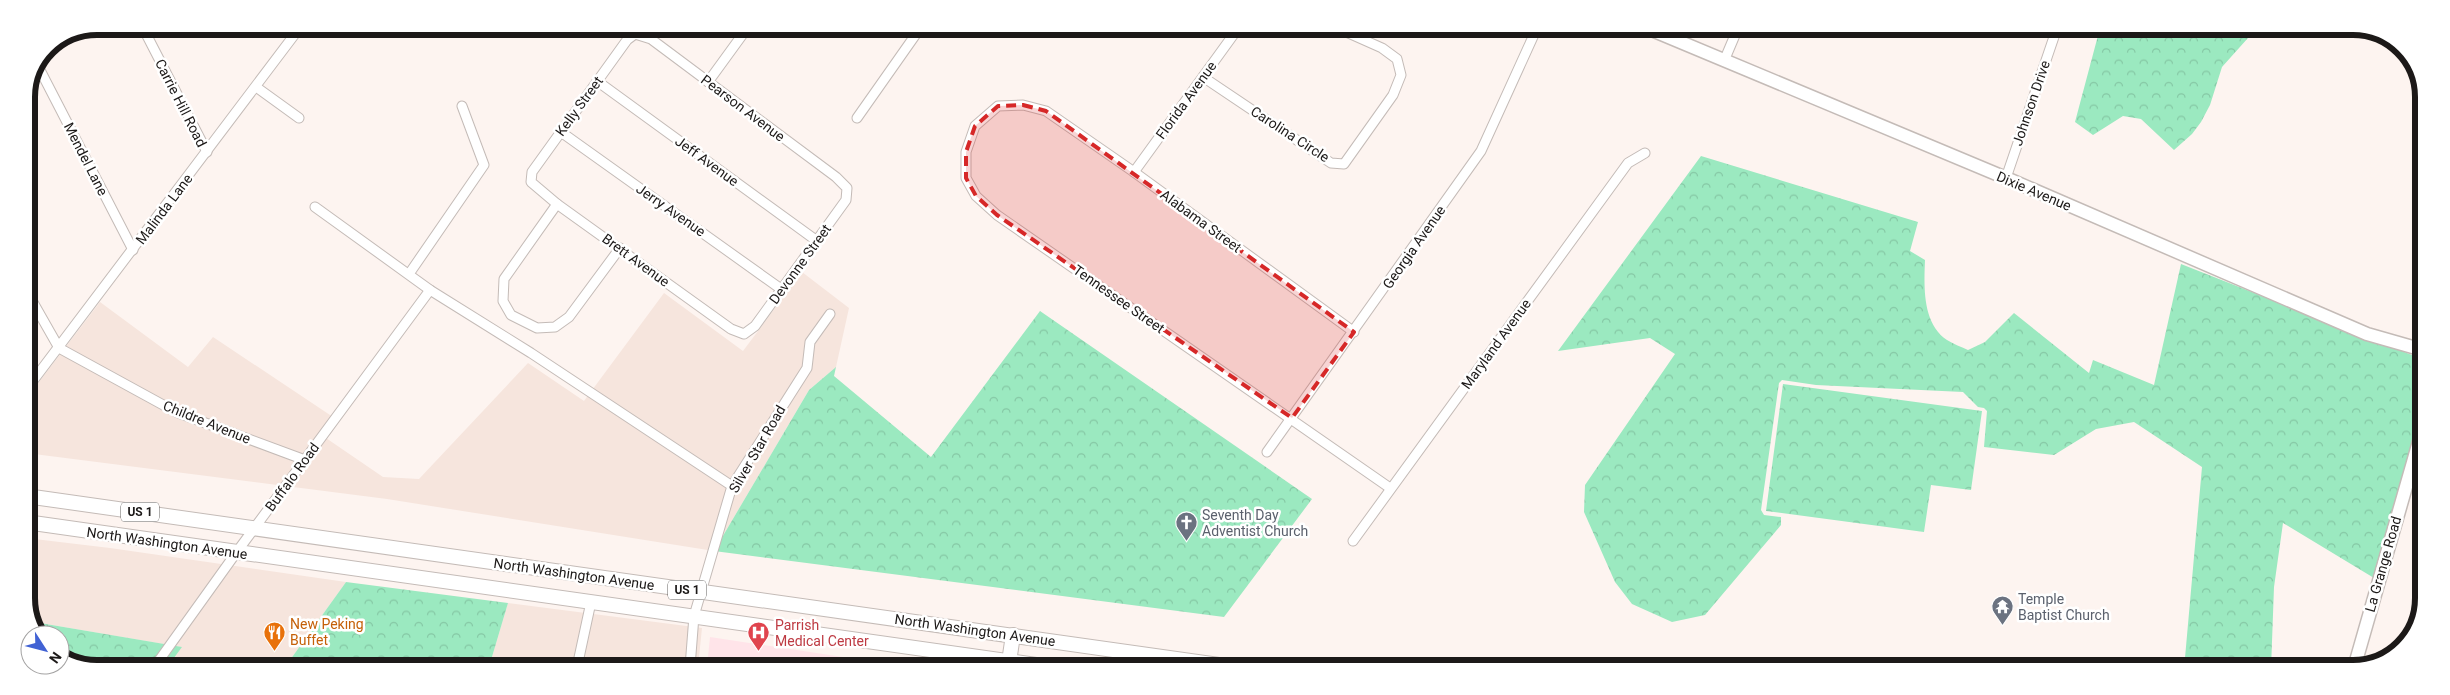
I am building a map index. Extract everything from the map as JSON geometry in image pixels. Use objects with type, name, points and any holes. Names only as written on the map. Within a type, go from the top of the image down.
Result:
[{"type":"main road","name":"North Washington Avenue","points":[[35,497],[1185,660]]},
{"type":"main road","name":"North Washington Avenue","points":[[35,523],[995,660]]},
{"type":"main road","points":[[1009,660],[1013,635]]},
{"type":"street","name":"Carrie Hill Road","points":[[147,35],[207,152]]},
{"type":"street","name":"Malinda Lane","points":[[35,379],[294,35]]},
{"type":"street","name":"Kelly Street","points":[[531,182],[532,172],[627,40],[634,35]]},
{"type":"street","name":"Pearson Avenue","points":[[638,35],[650,39],[836,177],[847,188]]},
{"type":"street","points":[[708,82],[742,35]]},
{"type":"street","points":[[857,118],[916,35]]},
{"type":"street","name":"Florida Avenue","points":[[1134,172],[1233,35]]},
{"type":"street","name":"Carolina Circle","points":[[1203,76],[1331,163],[1344,164],[1394,95],[1401,75],[1397,59],[1382,48],[1353,35]]},
{"type":"street","name":"Georgia Avenue","points":[[1267,452],[1481,151],[1535,35]]},
{"type":"street","name":"Dixie Avenue","points":[[1664,35],[2006,178],[2367,334],[2415,348]]},
{"type":"street","points":[[1724,61],[1735,35]]},
{"type":"street","name":"Johnson Drive","points":[[2006,178],[2055,35]]},
{"type":"street","name":"Mendel Lane","points":[[41,72],[133,250]]},
{"type":"street","name":"Jeff Avenue","points":[[597,81],[817,241]]},
{"type":"street","points":[[256,87],[299,118]]},
{"type":"street","name":"Tennessee Street","points":[[1046,111],[1023,105],[998,106],[974,126],[966,152],[966,178],[976,196],[997,215],[1292,418],[1390,488]]},
{"type":"street","points":[[409,274],[484,165],[462,106]]},
{"type":"street","name":"Alabama Street","points":[[1046,111],[1134,172],[1354,332]]},
{"type":"street","name":"Jerry Avenue","points":[[561,132],[782,289]]},
{"type":"street","name":"Maryland Avenue","points":[[1352,541],[1628,162],[1645,153]]},
{"type":"street","name":"Brett Avenue","points":[[531,182],[557,204],[731,329],[744,334]]},
{"type":"street","name":"Devonne Street","points":[[744,334],[755,326],[846,200],[847,188]]},
{"type":"street","points":[[557,204],[504,279],[503,301],[511,314],[537,328],[555,327],[569,317],[620,248]]},
{"type":"street","points":[[315,207],[430,290],[532,353],[732,486]]},
{"type":"street","name":"Buffalo Road","points":[[160,660],[236,553],[430,290]]},
{"type":"street","points":[[35,306],[59,348]]},
{"type":"street","name":"Silver Star Road","points":[[691,660],[694,616],[732,486],[807,368],[810,342],[830,314]]},
{"type":"street","name":"Childre Avenue","points":[[59,348],[176,412],[305,460]]},
{"type":"street","name":"La Grange Road","points":[[2356,660],[2415,455]]},
{"type":"street","points":[[578,660],[590,602]]},
{"type":"highlighted area","points":[[1023,105],[1046,111],[1354,332],[1292,418],[997,215],[976,196],[966,178],[966,152],[975,126],[998,106]]},
{"type":"shaded area","points":[[802,272],[849,308],[836,367],[809,390],[714,551],[387,499],[35,454],[35,387],[100,302],[188,367],[213,337],[339,421],[323,436],[383,477],[419,479],[528,363],[584,401],[664,293],[743,351]]},
{"type":"shaded area","points":[[35,539],[346,582],[290,660],[172,660],[181,647],[70,628],[70,625],[40,623],[35,602]]},
{"type":"shaded area","points":[[508,603],[702,628],[699,660],[491,660]]},
{"type":"shaded area","points":[[710,637],[863,660],[708,660]]},
{"type":"green space","points":[[2098,35],[2244,35],[2248,38],[2222,67],[2210,105],[2201,122],[2192,134],[2174,150],[2141,119],[2123,116],[2093,135],[2075,122]]},
{"type":"green space","points":[[1701,156],[1918,222],[1910,251],[1925,260],[1924,281],[1929,314],[1939,333],[1947,340],[1968,350],[1985,342],[2014,313],[2089,373],[2093,360],[2154,385],[2181,264],[2415,356],[2415,436],[2374,578],[2283,523],[2274,587],[2271,660],[2185,660],[2202,467],[2134,422],[2096,429],[2054,455],[1984,447],[1987,411],[1984,408],[1978,407],[1963,392],[1816,385],[1782,380],[1779,383],[1761,510],[1764,515],[1781,517],[1781,525],[1705,615],[1672,622],[1632,604],[1615,582],[1584,512],[1585,485],[1675,354],[1650,338],[1558,351]]},
{"type":"green space","points":[[1040,311],[1312,499],[1224,617],[714,551],[809,390],[836,367],[834,376],[931,457]]},
{"type":"green space","points":[[1783,384],[1982,411],[1971,490],[1931,485],[1924,532],[1766,511]]},
{"type":"green space","points":[[346,582],[508,603],[491,660],[290,660]]},
{"type":"green space","points":[[70,628],[182,647],[172,660],[98,660],[81,658],[70,653]]},
{"type":"place","name":"Seventh Day Adventist Church","points":[[1186,542]]},
{"type":"place","name":"Temple Baptist Church","points":[[2002,626]]},
{"type":"place","name":"New Peking Buffet","points":[[274,651]]},
{"type":"place","name":"Parrish Medical Center","points":[[759,652]]}]
